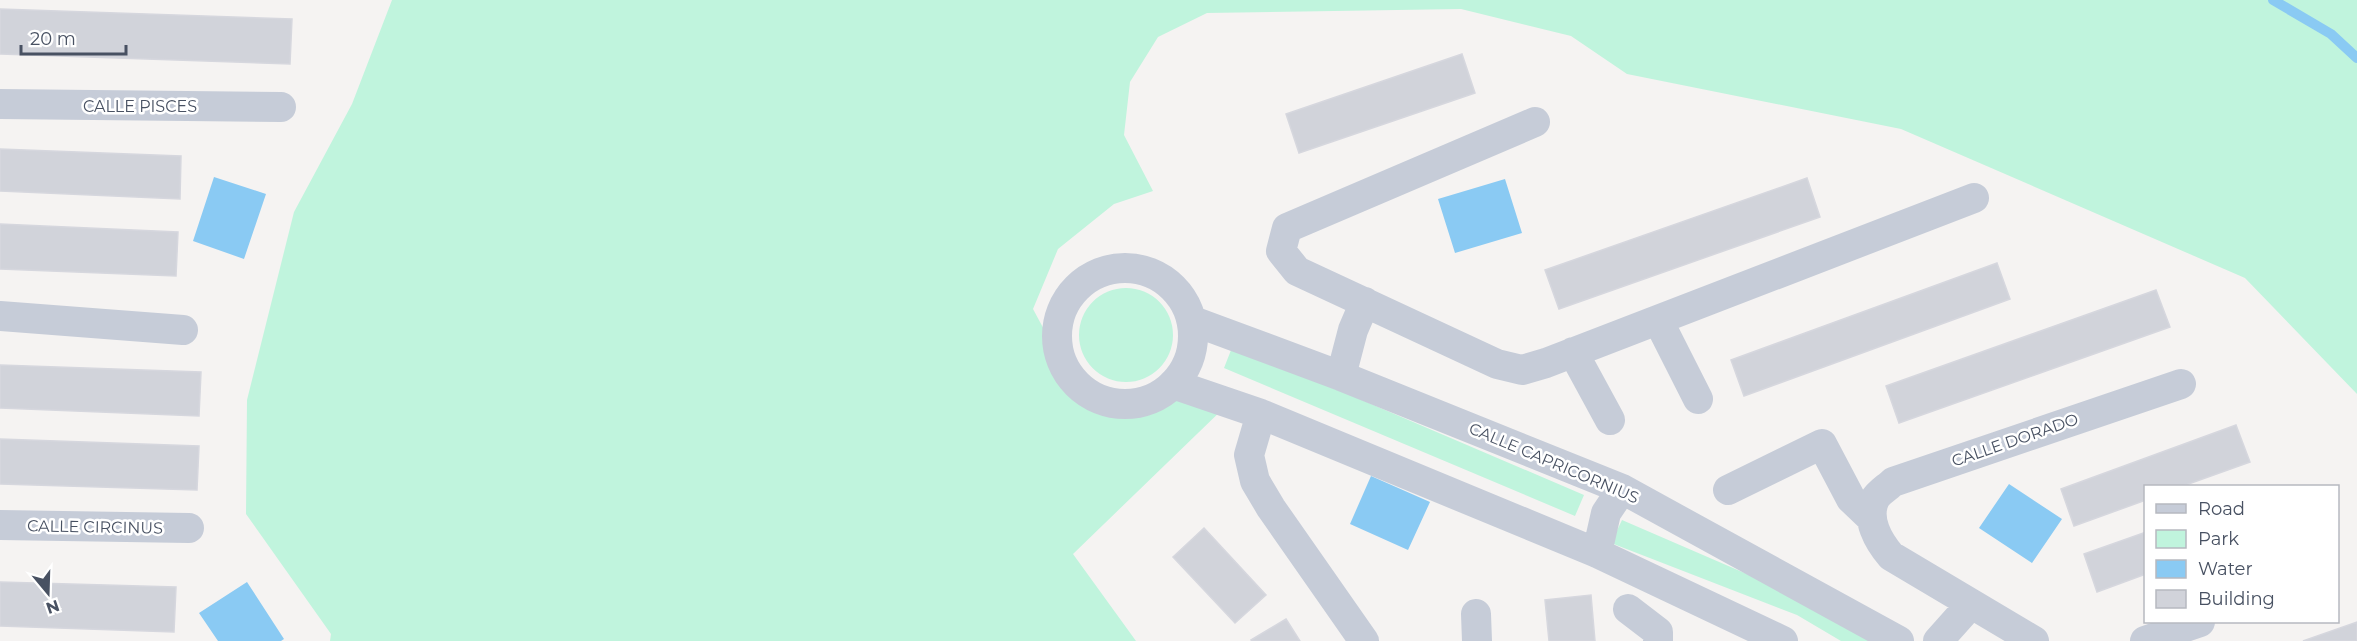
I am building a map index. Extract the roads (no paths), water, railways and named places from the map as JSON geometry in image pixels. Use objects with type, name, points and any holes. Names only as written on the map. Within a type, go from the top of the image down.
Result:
[{"type":"street","name":"CALLE PISCES","points":[[0,104],[281,107]]},
{"type":"street","points":[[1535,122],[1287,228],[1281,250],[1297,271],[1497,364],[1522,369],[1658,320],[1974,198]]},
{"type":"street","points":[[1111,268],[1138,268],[1162,278],[1182,296],[1193,321],[1193,348],[1184,369],[1173,384],[1157,396],[1134,404],[1118,404],[1087,393],[1068,374],[1058,350],[1058,323],[1068,298],[1086,279],[1111,268]]},
{"type":"street","points":[[1341,376],[1353,330],[1365,302]]},
{"type":"street","points":[[0,316],[183,330]]},
{"type":"street","points":[[1658,320],[1698,399]]},
{"type":"street","name":"CALLE CAPRICORNIUS","points":[[1193,321],[1341,376],[1622,489],[1899,641]]},
{"type":"street","points":[[1573,352],[1610,420]]},
{"type":"street","points":[[1173,384],[1261,414],[1597,553],[1782,641]]},
{"type":"street","name":"CALLE DORADO","points":[[1872,519],[1875,499],[1893,482],[2181,384]]},
{"type":"street","points":[[1261,414],[1249,455],[1255,481],[1271,508],[1364,641]]},
{"type":"street","points":[[1728,490],[1822,444],[1851,499],[1872,519],[1878,540],[1891,556],[2034,641]]},
{"type":"street","points":[[1597,553],[1606,513],[1622,489]]},
{"type":"street","name":"CALLE CIRCINUS","points":[[0,525],[189,528]]},
{"type":"street","points":[[1938,641],[1971,604]]},
{"type":"street","points":[[1628,609],[1663,638]]},
{"type":"street","points":[[2145,641],[2194,623]]},
{"type":"water","points":[[214,177],[266,194],[244,259],[193,241]]},
{"type":"water","points":[[1505,179],[1522,233],[1455,253],[1438,199]]},
{"type":"water","points":[[1371,476],[1430,502],[1408,550],[1350,524]]},
{"type":"water","points":[[2009,484],[2062,519],[2032,563],[1979,528]]},
{"type":"water","points":[[247,582],[284,639],[281,641],[218,641],[199,613]]},
{"type":"waterway","points":[[2273,0],[2331,34],[2357,58]]}]
